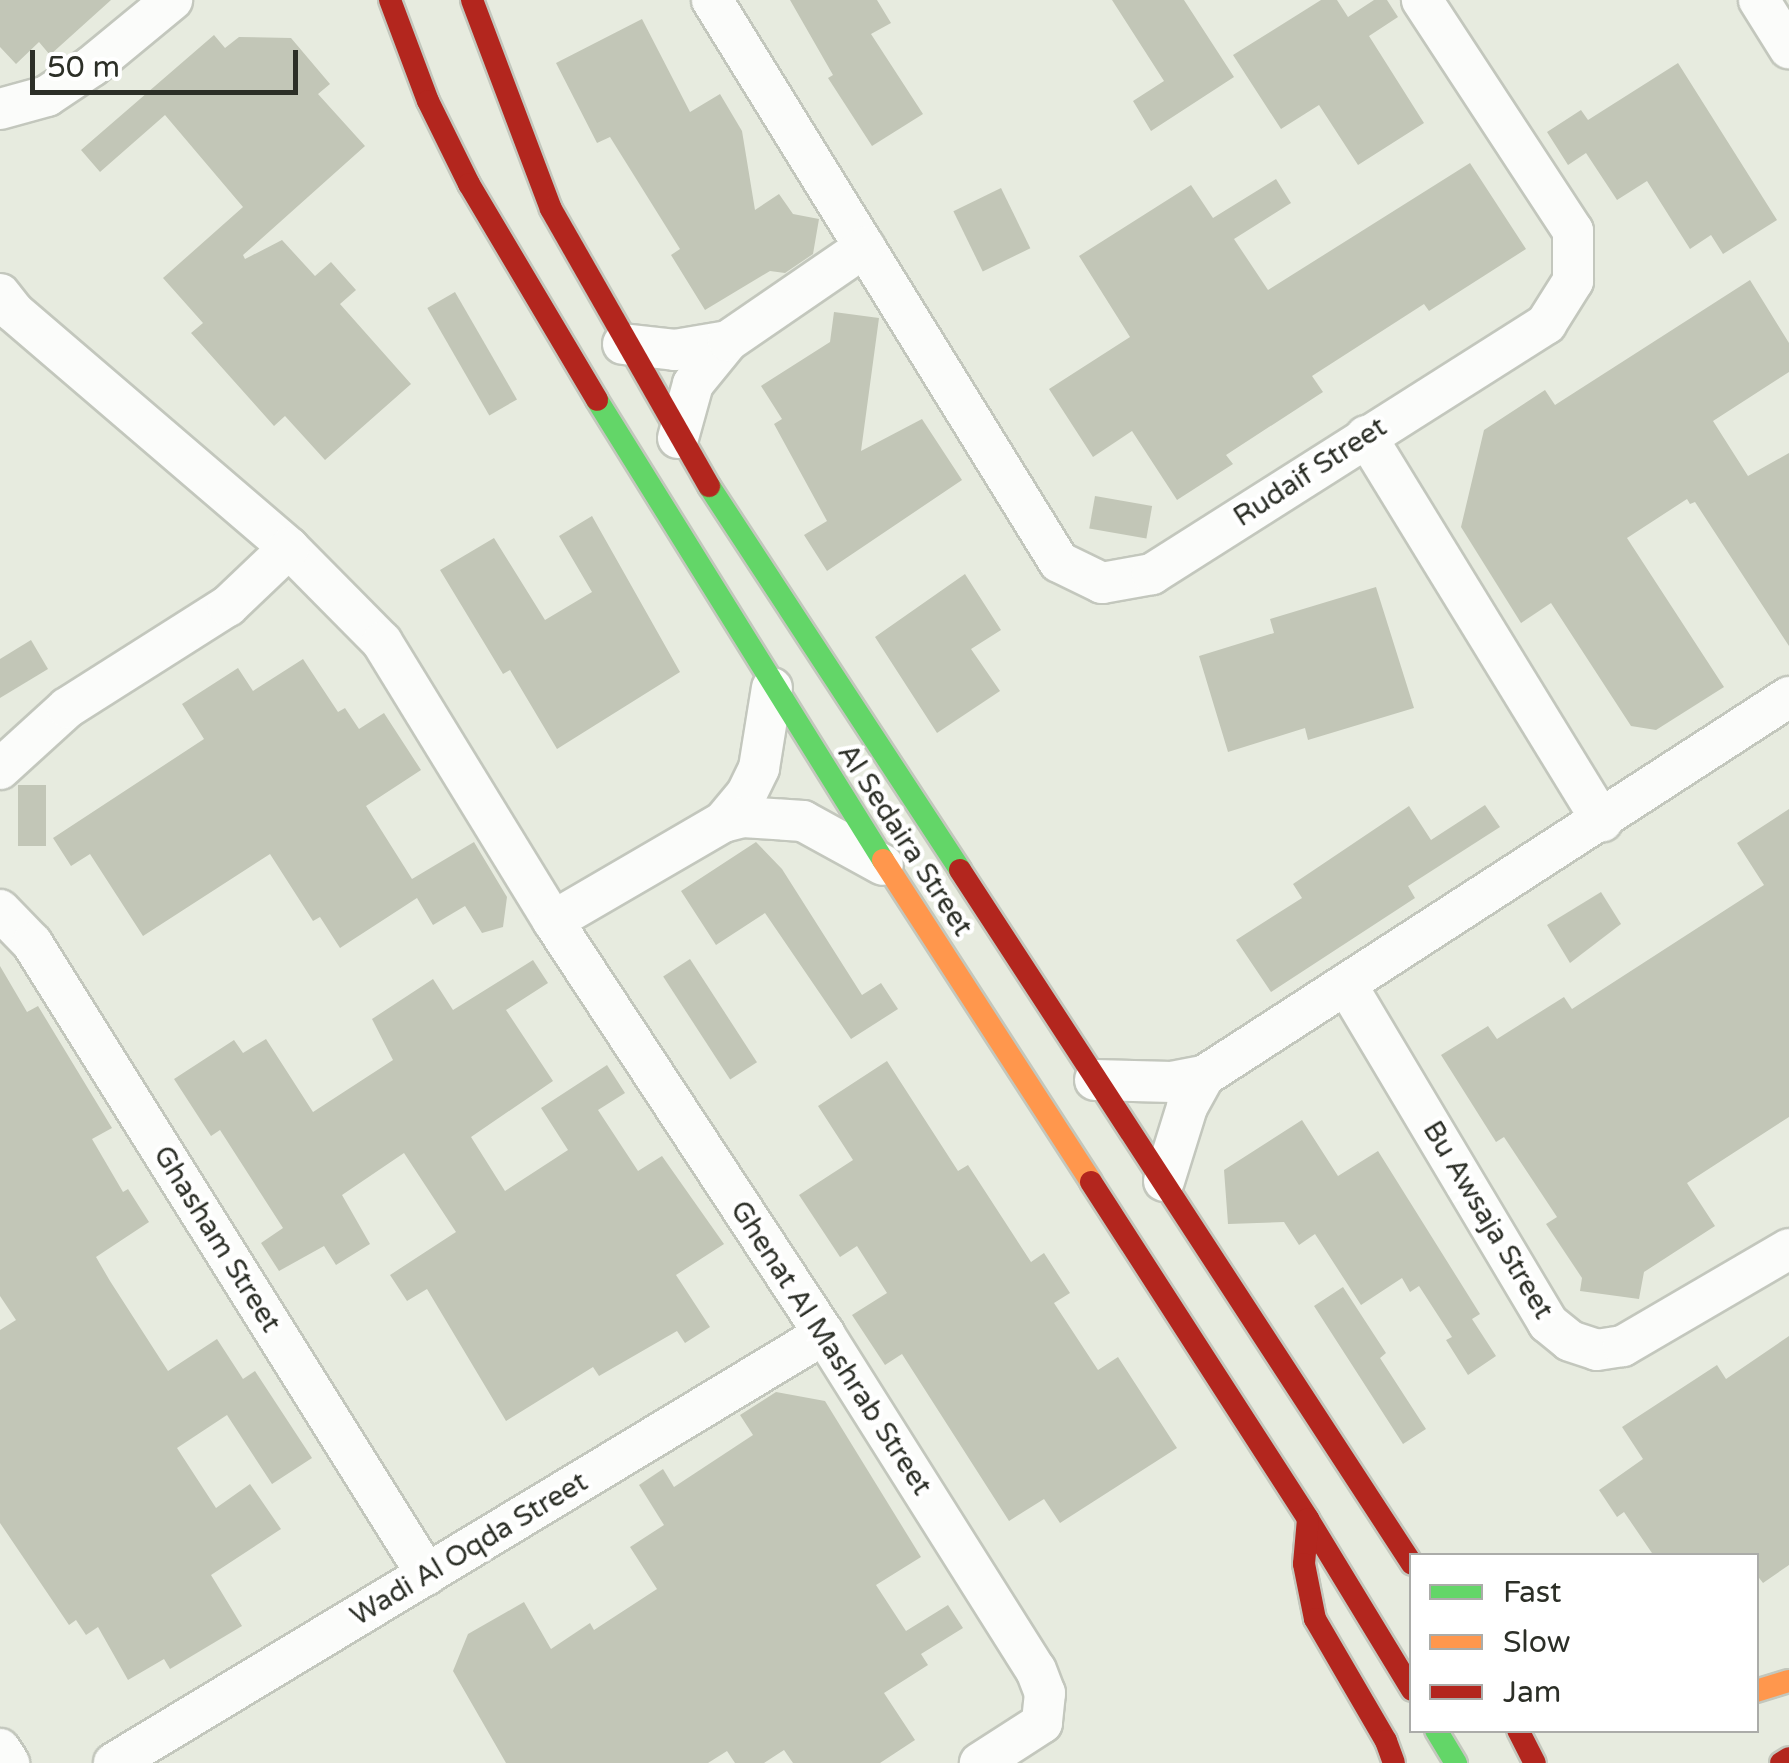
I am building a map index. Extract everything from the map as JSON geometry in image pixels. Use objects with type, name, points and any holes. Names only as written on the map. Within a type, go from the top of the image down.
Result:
[{"type":"main road","name":"Al Sedaira Street","points":[[390,0],[428,101],[469,184],[772,688],[1308,1519],[1409,1685]]},
{"type":"main road","name":"Al Sedaira Street","points":[[472,0],[539,182],[623,344],[678,438],[1409,1559]]},
{"type":"main road","points":[[1308,1519],[1304,1564],[1315,1618],[1386,1741],[1394,1763]]},
{"type":"main road","points":[[1759,1690],[1789,1681]]},
{"type":"main road","points":[[1438,1733],[1456,1763]]},
{"type":"main road","points":[[1520,1733],[1535,1763]]},
{"type":"main road","points":[[1781,1763],[1789,1758]]},
{"type":"street","points":[[0,109],[47,96],[92,66],[172,0]]},
{"type":"street","name":"Rudaif Street","points":[[712,0],[1059,562],[1102,583],[1152,574],[1546,324],[1573,281],[1573,231],[1422,0]]},
{"type":"street","points":[[1760,0],[1789,48]]},
{"type":"street","points":[[678,438],[694,384],[728,341],[866,247]]},
{"type":"street","name":"Ghenat Al Mashrab Street","points":[[0,294],[14,312],[289,548],[382,642],[552,921],[824,1334],[1036,1670],[1045,1693],[1042,1723],[980,1763]]},
{"type":"street","points":[[623,344],[675,350],[728,341]]},
{"type":"street","points":[[1366,436],[1602,821]]},
{"type":"street","points":[[0,769],[66,708],[228,606],[289,548]]},
{"type":"street","points":[[724,822],[746,795],[760,768],[772,688]]},
{"type":"street","points":[[1095,1080],[1172,1082],[1204,1076],[1789,697]]},
{"type":"street","points":[[552,921],[724,822],[763,815],[803,821],[886,868]]},
{"type":"street","name":"Ghasham Street","points":[[0,910],[32,943],[427,1575]]},
{"type":"street","name":"Bu Awsaja Street","points":[[1346,984],[1548,1323],[1570,1342],[1597,1350],[1623,1346],[1789,1249]]},
{"type":"street","points":[[1164,1181],[1187,1107],[1204,1076]]},
{"type":"street","name":"Wadi Al Oqda Street","points":[[114,1763],[824,1334]]},
{"type":"street","points":[[0,1749],[9,1763]]},
{"type":"building","points":[[0,0],[111,0],[50,55],[39,42],[16,64],[0,47]]},
{"type":"building","points":[[790,0],[877,0],[891,23],[871,34],[923,114],[872,146],[828,78],[833,75]]},
{"type":"building","points":[[1112,0],[1184,0],[1234,77],[1151,131],[1133,101],[1164,81]]},
{"type":"building","points":[[1321,0],[1337,0],[1348,17],[1374,0],[1387,0],[1398,17],[1369,36],[1424,123],[1358,165],[1319,105],[1281,129],[1233,55]]},
{"type":"building","points":[[642,19],[690,112],[720,94],[742,131],[755,210],[779,194],[793,214],[819,219],[813,254],[785,273],[770,271],[705,310],[671,255],[680,249],[610,137],[597,143],[556,63]]},
{"type":"building","points":[[214,35],[225,48],[239,37],[291,38],[330,84],[318,94],[365,146],[243,255],[245,259],[282,240],[315,276],[331,262],[356,290],[340,304],[411,384],[325,460],[285,416],[274,426],[191,333],[203,323],[163,278],[243,207],[165,115],[100,172],[81,150]]},
{"type":"building","points":[[1678,63],[1777,220],[1723,254],[1711,235],[1690,249],[1647,181],[1617,200],[1586,153],[1568,165],[1547,132],[1581,110],[1588,120]]},
{"type":"building","points":[[1470,163],[1526,249],[1429,311],[1424,304],[1312,376],[1323,392],[1226,455],[1233,464],[1177,500],[1132,431],[1093,457],[1049,389],[1130,337],[1079,256],[1191,185],[1213,218],[1276,179],[1291,203],[1234,239],[1268,290]]},
{"type":"building","points":[[1001,188],[1030,248],[983,271],[953,211]]},
{"type":"building","points":[[1750,280],[1789,343],[1789,372],[1713,421],[1748,476],[1789,453],[1789,646],[1695,502],[1690,504],[1687,499],[1627,538],[1724,687],[1656,730],[1631,726],[1551,603],[1521,623],[1461,527],[1484,430],[1545,390],[1555,405]]},
{"type":"building","points":[[455,292],[517,399],[489,415],[427,308]]},
{"type":"building","points":[[834,312],[879,318],[861,451],[922,419],[962,480],[827,571],[804,535],[827,521],[774,424],[782,419],[761,386],[830,342]]},
{"type":"building","points":[[1095,496],[1152,506],[1146,539],[1089,528]]},
{"type":"building","points":[[592,516],[680,672],[557,749],[510,670],[503,674],[440,570],[494,538],[545,620],[592,592],[559,536]]},
{"type":"building","points":[[965,574],[1001,630],[971,649],[1000,691],[937,733],[875,637]]},
{"type":"building","points":[[1376,587],[1414,708],[1308,740],[1305,728],[1228,752],[1199,656],[1274,633],[1270,619]]},
{"type":"building","points":[[31,640],[48,669],[0,698],[0,659]]},
{"type":"building","points":[[303,659],[338,712],[345,708],[359,729],[384,713],[421,770],[366,806],[412,879],[474,842],[507,897],[503,927],[482,933],[465,906],[433,925],[417,898],[340,948],[320,917],[313,921],[270,854],[143,936],[90,854],[71,866],[53,838],[204,739],[182,704],[238,668],[253,691]]},
{"type":"building","points":[[18,785],[46,785],[46,846],[18,846]]},
{"type":"building","points":[[1485,805],[1500,827],[1408,886],[1415,898],[1271,992],[1236,940],[1302,898],[1293,884],[1409,806],[1431,840]]},
{"type":"building","points":[[1789,809],[1789,1117],[1687,1183],[1715,1226],[1644,1272],[1639,1299],[1580,1291],[1582,1278],[1546,1224],[1557,1217],[1504,1137],[1496,1142],[1441,1055],[1488,1026],[1497,1039],[1564,997],[1572,1009],[1764,885],[1737,843]]},
{"type":"building","points":[[756,842],[782,869],[862,995],[881,983],[898,1009],[851,1039],[765,913],[716,945],[681,891]]},
{"type":"building","points":[[1601,892],[1621,924],[1570,963],[1547,925]]},
{"type":"building","points":[[690,959],[757,1062],[730,1080],[663,976]]},
{"type":"building","points":[[533,960],[548,983],[506,1010],[553,1081],[471,1137],[505,1191],[568,1150],[541,1108],[607,1065],[625,1093],[598,1110],[638,1171],[662,1156],[724,1244],[676,1275],[710,1327],[685,1343],[677,1331],[599,1376],[593,1367],[506,1421],[427,1289],[407,1301],[390,1275],[456,1232],[404,1153],[342,1195],[370,1244],[336,1265],[324,1246],[279,1271],[261,1243],[283,1228],[220,1130],[211,1136],[174,1079],[234,1040],[243,1053],[266,1039],[313,1112],[393,1060],[372,1019],[433,979],[453,1010]]},
{"type":"building","points":[[0,966],[27,1012],[38,1006],[112,1128],[92,1139],[123,1192],[128,1189],[149,1222],[96,1257],[110,1281],[168,1371],[217,1339],[243,1379],[255,1371],[312,1458],[272,1484],[227,1415],[177,1448],[216,1508],[250,1484],[281,1529],[211,1575],[242,1626],[170,1669],[164,1659],[128,1680],[98,1627],[86,1635],[76,1620],[69,1625],[0,1523],[0,1330],[16,1320],[0,1296]]},
{"type":"building","points":[[887,1061],[958,1171],[968,1165],[1031,1262],[1044,1253],[1070,1293],[1054,1303],[1098,1370],[1118,1357],[1177,1448],[1060,1523],[1044,1499],[1009,1521],[902,1354],[885,1365],[852,1315],[887,1293],[857,1246],[840,1257],[799,1195],[853,1160],[818,1106]]},
{"type":"building","points":[[1302,1120],[1338,1176],[1378,1151],[1480,1314],[1472,1319],[1496,1356],[1468,1375],[1446,1340],[1452,1337],[1419,1286],[1410,1292],[1402,1278],[1361,1305],[1315,1234],[1299,1245],[1284,1222],[1228,1224],[1224,1170]]},
{"type":"building","points":[[1343,1287],[1386,1353],[1380,1358],[1426,1429],[1403,1444],[1314,1306]]},
{"type":"building","points":[[1789,1336],[1789,1565],[1763,1583],[1759,1578],[1759,1553],[1652,1553],[1624,1512],[1617,1517],[1599,1490],[1643,1459],[1622,1427],[1717,1365],[1726,1379]]},
{"type":"building","points":[[776,1392],[825,1401],[921,1557],[876,1585],[906,1631],[948,1605],[963,1628],[921,1654],[928,1665],[884,1693],[915,1740],[880,1763],[793,1763],[784,1750],[764,1763],[735,1763],[727,1751],[708,1763],[506,1763],[453,1671],[468,1634],[524,1602],[551,1649],[590,1623],[594,1630],[657,1589],[630,1547],[664,1525],[639,1485],[663,1469],[674,1487],[753,1435],[740,1415]]},
{"type":"traffic: fast","points":[[597,400],[883,860]]},
{"type":"traffic: fast","points":[[709,486],[960,870]]},
{"type":"traffic: fast","points":[[1438,1733],[1456,1763]]},
{"type":"traffic: slow","points":[[883,860],[1091,1182]]},
{"type":"traffic: slow","points":[[1759,1690],[1789,1681]]},
{"type":"traffic: jam","points":[[390,0],[428,101],[469,184],[597,400]]},
{"type":"traffic: jam","points":[[472,0],[551,209],[709,486]]},
{"type":"traffic: jam","points":[[960,870],[1409,1559]]},
{"type":"traffic: jam","points":[[1091,1182],[1308,1519],[1409,1685]]},
{"type":"traffic: jam","points":[[1308,1519],[1304,1564],[1315,1619],[1386,1741],[1394,1763]]},
{"type":"traffic: jam","points":[[1520,1733],[1535,1763]]},
{"type":"traffic: jam","points":[[1781,1763],[1789,1758]]}]
